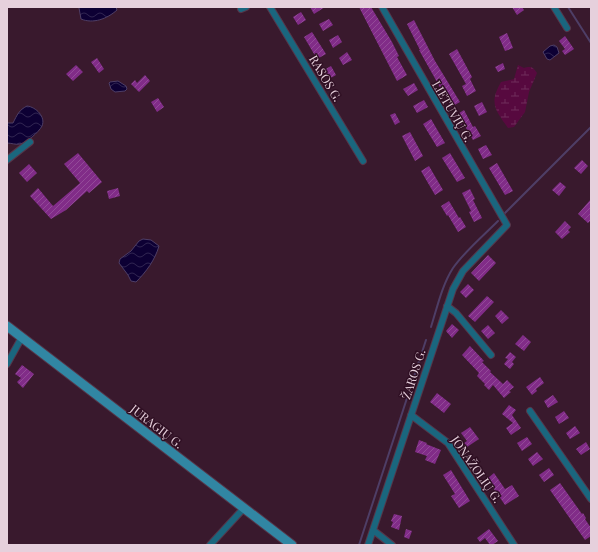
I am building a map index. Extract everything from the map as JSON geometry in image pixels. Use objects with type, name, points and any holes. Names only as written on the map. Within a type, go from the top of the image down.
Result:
[{"type":"main road","name":"JURAGIŲ G.","points":[[7,326],[292,545]]},
{"type":"street","name":"RASOS G.","points":[[270,7],[363,161]]},
{"type":"street","name":"LIETUVIŲ G.","points":[[382,7],[507,225]]},
{"type":"street","points":[[554,7],[567,28]]},
{"type":"street","points":[[7,160],[30,142]]},
{"type":"street","name":"ŽAROS G.","points":[[368,545],[453,289],[463,272],[507,225]]},
{"type":"street","points":[[447,306],[456,313],[491,354]]},
{"type":"street","points":[[7,364],[22,337]]},
{"type":"street","points":[[530,411],[591,499]]},
{"type":"street","name":"JONAŽOLIŲ G.","points":[[411,415],[448,443],[514,545]]},
{"type":"street","points":[[210,545],[244,508]]},
{"type":"street","points":[[372,530],[392,545]]},
{"type":"green space","points":[[518,65],[524,68],[532,68],[537,73],[529,92],[525,112],[514,127],[508,128],[497,111],[495,106],[495,96],[501,82],[514,79]]},
{"type":"water","points":[[80,7],[116,7],[117,10],[100,20],[90,21],[81,19]]},
{"type":"water","points":[[554,45],[557,47],[559,53],[550,60],[547,59],[543,52],[550,46]]},
{"type":"water","points":[[118,81],[126,86],[127,89],[125,91],[115,92],[111,89],[109,83]]},
{"type":"water","points":[[27,106],[37,110],[43,119],[42,126],[35,134],[23,143],[7,143],[7,123],[13,123],[20,111]]},
{"type":"water","points":[[143,239],[151,240],[159,246],[150,266],[136,282],[131,281],[119,263],[120,259]]},
{"type":"building","points":[[310,7],[325,7],[314,14]]},
{"type":"building","points":[[359,7],[371,7],[392,42],[399,56],[397,57],[407,75],[397,81]]},
{"type":"building","points":[[512,7],[522,7],[524,10],[517,15]]},
{"type":"building","points":[[301,12],[306,20],[298,25],[293,17]]},
{"type":"building","points":[[329,19],[333,25],[323,31],[319,24]]},
{"type":"building","points":[[414,20],[435,61],[460,102],[451,107],[419,50],[407,24]]},
{"type":"building","points":[[312,32],[326,54],[317,59],[304,37]]},
{"type":"building","points":[[507,33],[513,48],[505,51],[499,37]]},
{"type":"building","points":[[338,35],[342,42],[333,48],[329,40]]},
{"type":"building","points":[[565,36],[574,49],[565,55],[562,51],[565,49],[559,41]]},
{"type":"building","points":[[457,49],[472,77],[470,79],[476,91],[467,96],[462,86],[466,84],[449,54]]},
{"type":"building","points":[[347,52],[352,60],[343,65],[339,58]]},
{"type":"building","points":[[97,58],[104,69],[99,73],[91,62]]},
{"type":"building","points":[[503,63],[505,69],[498,72],[495,67]]},
{"type":"building","points":[[76,65],[83,72],[73,81],[66,74]]},
{"type":"building","points":[[331,66],[336,75],[329,79],[324,70]]},
{"type":"building","points":[[145,75],[150,81],[139,92],[131,84],[135,80],[137,83]]},
{"type":"building","points":[[414,83],[418,90],[408,96],[403,89]]},
{"type":"building","points":[[158,98],[164,107],[157,112],[151,102]]},
{"type":"building","points":[[424,100],[428,107],[417,113],[413,106]]},
{"type":"building","points":[[482,102],[487,112],[479,116],[474,106]]},
{"type":"building","points":[[464,110],[473,127],[475,126],[481,136],[473,140],[463,123],[461,125],[456,115]]},
{"type":"building","points":[[395,113],[400,122],[395,125],[390,115]]},
{"type":"building","points":[[431,119],[445,143],[437,147],[423,124]]},
{"type":"building","points":[[410,132],[423,156],[415,161],[402,136]]},
{"type":"building","points":[[486,145],[492,155],[483,159],[478,149]]},
{"type":"building","points":[[78,153],[102,182],[89,193],[87,191],[66,210],[51,219],[30,196],[38,188],[53,206],[80,183],[64,164]]},
{"type":"building","points":[[450,153],[465,178],[457,182],[442,158]]},
{"type":"building","points":[[582,160],[588,166],[581,174],[574,168]]},
{"type":"building","points":[[497,163],[513,191],[505,195],[489,168]]},
{"type":"building","points":[[29,164],[37,173],[27,182],[19,173]]},
{"type":"building","points":[[429,166],[443,190],[435,195],[421,171]]},
{"type":"building","points":[[560,182],[566,187],[559,196],[552,190]]},
{"type":"building","points":[[118,188],[120,196],[109,199],[107,191]]},
{"type":"building","points":[[470,189],[475,199],[473,200],[482,218],[474,222],[469,212],[471,211],[462,193]]},
{"type":"building","points":[[591,199],[591,220],[588,223],[578,214]]},
{"type":"building","points":[[449,201],[466,227],[458,232],[441,206]]},
{"type":"building","points":[[565,221],[571,227],[568,230],[570,232],[562,239],[555,232]]},
{"type":"building","points":[[488,255],[496,263],[479,281],[471,273]]},
{"type":"building","points":[[468,284],[474,290],[466,298],[460,292]]},
{"type":"building","points":[[487,296],[494,302],[475,322],[468,316]]},
{"type":"building","points":[[501,310],[509,318],[502,324],[495,316]]},
{"type":"building","points":[[452,324],[459,330],[452,338],[446,331]]},
{"type":"building","points":[[488,325],[495,333],[488,339],[481,331]]},
{"type":"building","points":[[523,335],[531,342],[524,351],[515,344]]},
{"type":"building","points":[[470,346],[484,361],[482,362],[491,371],[490,372],[503,384],[507,380],[514,387],[504,398],[493,385],[489,390],[484,385],[485,384],[477,376],[479,373],[462,355]]},
{"type":"building","points":[[510,352],[516,357],[512,362],[514,364],[510,369],[504,364],[508,359],[505,358]]},
{"type":"building","points":[[22,365],[34,374],[23,388],[17,382],[21,378],[15,374]]},
{"type":"building","points":[[540,377],[544,383],[536,389],[537,391],[532,395],[526,387]]},
{"type":"building","points":[[437,393],[451,404],[444,413],[430,402]]},
{"type":"building","points":[[553,395],[558,402],[548,408],[544,401]]},
{"type":"building","points":[[509,405],[516,410],[512,415],[521,428],[511,435],[506,428],[513,423],[502,414]]},
{"type":"building","points":[[564,411],[569,418],[559,424],[555,417]]},
{"type":"building","points":[[575,426],[580,433],[570,439],[566,433]]},
{"type":"building","points":[[470,427],[479,439],[467,447],[464,443],[467,441],[461,433]]},
{"type":"building","points":[[527,437],[532,444],[522,451],[517,443]]},
{"type":"building","points":[[419,440],[441,450],[435,464],[425,460],[427,456],[415,452]]},
{"type":"building","points":[[586,442],[590,449],[581,455],[576,449]]},
{"type":"building","points":[[537,452],[543,459],[533,466],[528,459]]},
{"type":"building","points":[[549,468],[554,475],[544,482],[539,475]]},
{"type":"building","points":[[451,470],[470,501],[459,508],[451,496],[455,494],[443,475]]},
{"type":"building","points":[[494,473],[505,489],[512,485],[519,496],[505,505],[487,479]]},
{"type":"building","points":[[560,483],[582,514],[583,513],[591,528],[591,536],[585,540],[550,490]]},
{"type":"building","points":[[394,514],[402,516],[399,530],[391,527],[393,522],[391,521]]},
{"type":"building","points":[[406,529],[412,531],[409,539],[404,537]]},
{"type":"building","points":[[489,529],[498,541],[492,545],[490,545],[485,538],[480,542],[477,538]]},
{"type":"waterway","points":[[568,7],[591,43]]},
{"type":"waterway","points":[[505,213],[591,127]]},
{"type":"waterway","points":[[431,327],[443,289],[453,268],[498,221]]},
{"type":"waterway","points":[[359,545],[426,340]]}]
